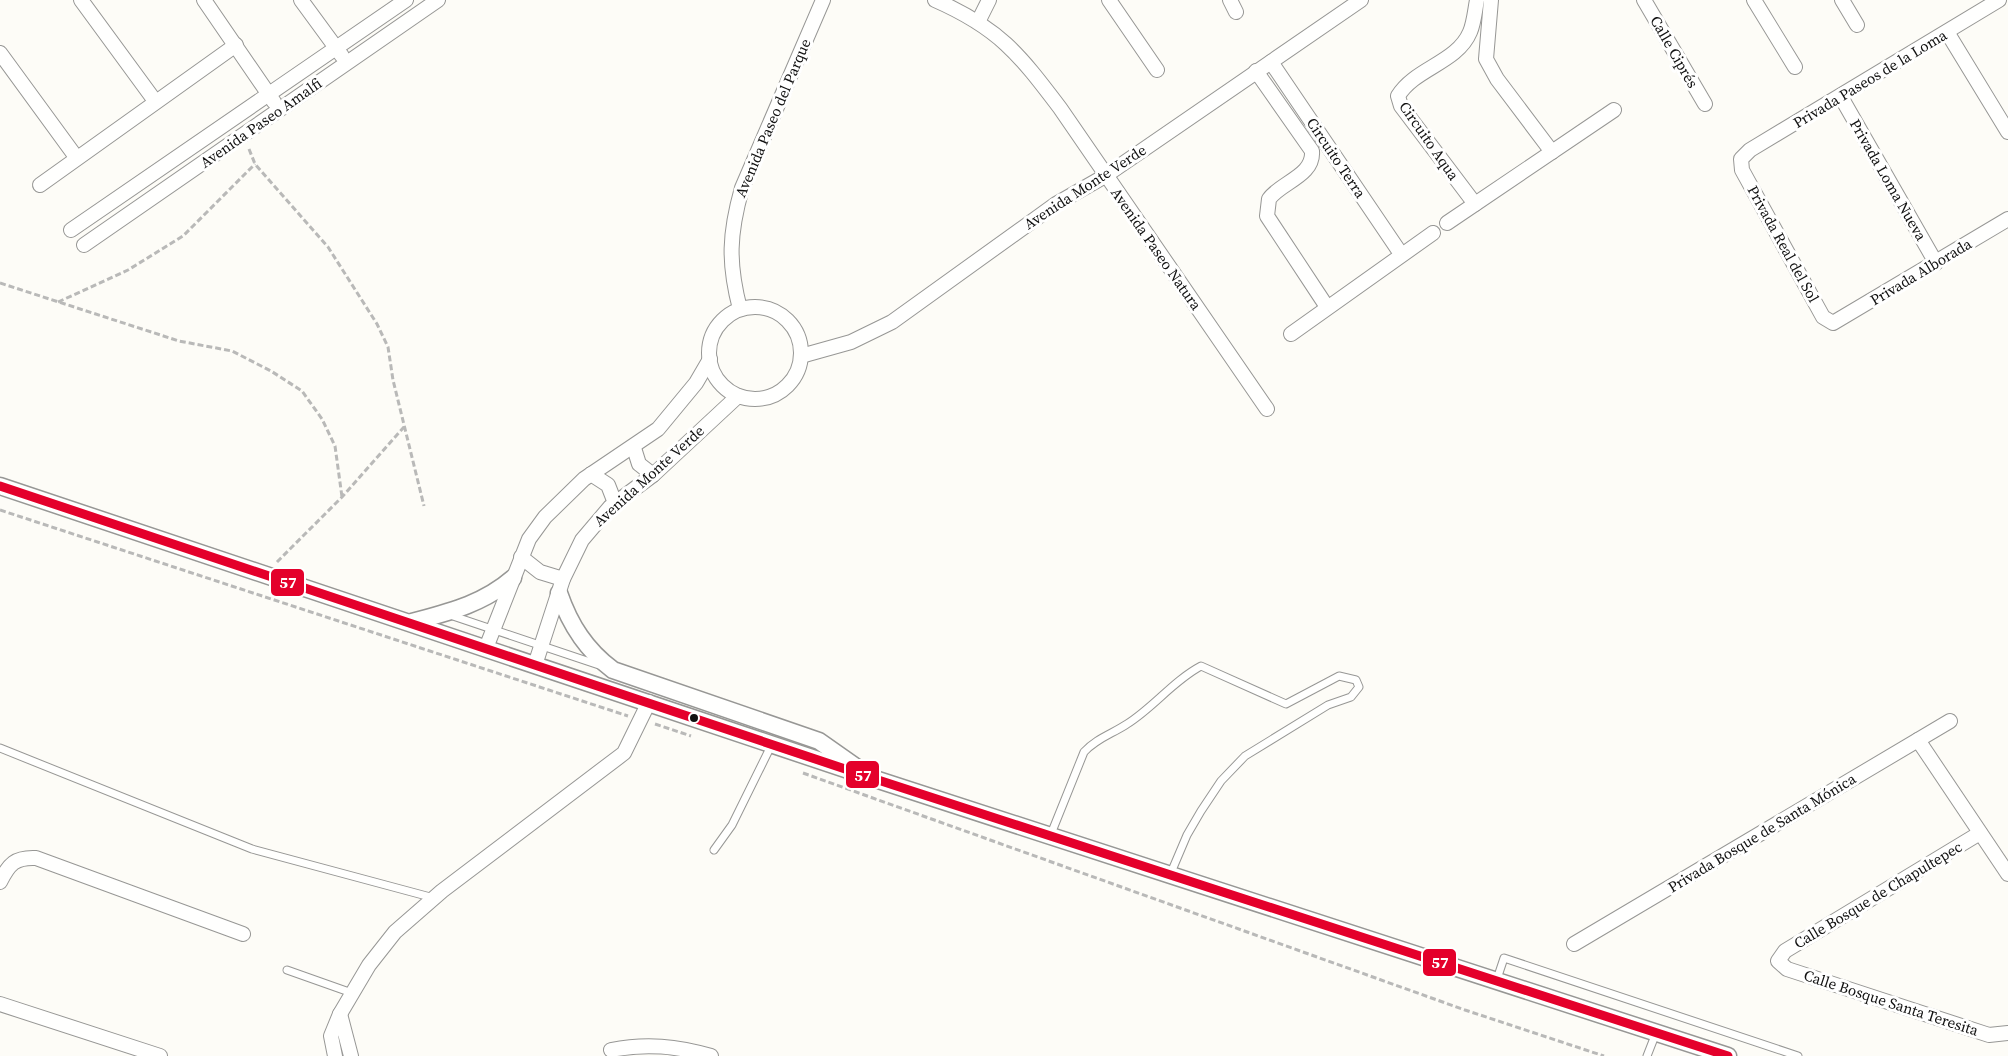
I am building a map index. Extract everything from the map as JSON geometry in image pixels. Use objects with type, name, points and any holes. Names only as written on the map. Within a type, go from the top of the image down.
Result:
[{"type":"street","points":[[81,0],[155,101]]},
{"type":"street","points":[[204,0],[280,111]]},
{"type":"street","name":"Avenida Paseo Amalfi","points":[[71,230],[406,0]]},
{"type":"street","name":"Avenida Paseo Amalfi","points":[[84,245],[438,0]]},
{"type":"street","name":"Avenida Paseo del Parque","points":[[740,309],[730,257],[735,211],[742,188],[823,0]]},
{"type":"street","name":"Avenida Paseo Natura","points":[[935,0],[961,5],[978,22],[1002,38],[1030,68],[1060,108],[1267,409]]},
{"type":"street","points":[[978,22],[989,0]]},
{"type":"street","points":[[1110,0],[1157,70]]},
{"type":"street","name":"Avenida Monte Verde","points":[[801,356],[851,342],[892,322],[1056,204],[1105,176],[1360,0]]},
{"type":"street","name":"Circuito Aqua","points":[[1475,204],[1401,106],[1398,96],[1403,87],[1456,51],[1465,42],[1471,31],[1477,0]]},
{"type":"street","points":[[1491,0],[1486,59],[1497,79],[1552,152]]},
{"type":"street","name":"Calle Ciprés","points":[[1644,0],[1705,104]]},
{"type":"street","points":[[1754,0],[1795,67]]},
{"type":"street","points":[[1842,0],[1857,25]]},
{"type":"street","name":"Privada Paseos de la Loma","points":[[1741,159],[1750,150],[1999,0]]},
{"type":"street","points":[[306,2],[348,64]]},
{"type":"street","points":[[1947,32],[2008,132]]},
{"type":"street","points":[[40,185],[76,157],[236,45]]},
{"type":"street","points":[[0,53],[76,157]]},
{"type":"street","name":"Circuito Terra","points":[[1271,62],[1401,254]]},
{"type":"street","points":[[1256,72],[1312,151],[1309,166],[1269,199],[1267,216],[1327,307]]},
{"type":"street","name":"Privada Loma Nueva","points":[[1841,97],[1936,263]]},
{"type":"street","points":[[1447,223],[1614,110]]},
{"type":"street","name":"Privada Real del Sol","points":[[1741,159],[1742,170],[1823,317],[1833,323]]},
{"type":"street","name":"Privada Alborada","points":[[1833,323],[2008,219]]},
{"type":"street","points":[[1291,334],[1432,233]]},
{"type":"street","points":[[767,308],[783,316],[795,330],[801,356],[796,374],[784,389],[767,398],[747,399],[738,396],[720,382],[710,359],[711,342],[718,325],[740,309],[767,308]]},
{"type":"street","name":"Avenida Monte Verde","points":[[486,648],[529,539],[545,517],[591,474],[634,448],[672,414],[696,383],[710,359]]},
{"type":"street","name":"Avenida Monte Verde","points":[[535,665],[561,586],[582,540],[615,503],[653,476],[738,396]]},
{"type":"street","points":[[634,448],[639,464],[653,476]]},
{"type":"street","points":[[591,474],[608,485],[615,503]]},
{"type":"street","points":[[0,486],[412,622],[872,778],[1728,1056]]},
{"type":"street","points":[[521,557],[561,586],[564,609],[580,638],[598,659],[614,670],[819,741],[872,778]]},
{"type":"street","points":[[412,622],[483,600],[513,578]]},
{"type":"street","points":[[335,1056],[331,1036],[340,1014],[395,932],[434,898],[612,764],[624,753],[649,702]]},
{"type":"street","name":"Privada Bosque de Santa Mónica","points":[[1574,944],[1950,721]]},
{"type":"street","points":[[1918,740],[2008,874]]},
{"type":"street","name":"Calle Bosque de Chapultepec","points":[[1778,961],[1785,951],[1980,833]]},
{"type":"street","points":[[0,882],[8,865],[21,857],[36,858],[243,934]]},
{"type":"street","name":"Calle Bosque Santa Teresita","points":[[1778,961],[1787,969],[1989,1035],[2008,1033]]},
{"type":"street","points":[[0,1004],[160,1056]]},
{"type":"street","points":[[340,1014],[351,1056]]},
{"type":"street","points":[[611,1050],[648,1044],[669,1051],[711,1056]]},
{"type":"lane","points":[[445,613],[614,670]]},
{"type":"lane","points":[[1050,836],[1084,752],[1093,742],[1127,725],[1191,671],[1201,666],[1214,670],[1263,696],[1286,704],[1338,676],[1356,680],[1359,687],[1351,697],[1328,705],[1266,742],[1245,756],[1221,781],[1187,835],[1170,875]]},
{"type":"lane","points":[[714,850],[732,825],[772,743]]},
{"type":"lane","points":[[0,748],[252,849],[434,898]]},
{"type":"lane","points":[[1496,982],[1504,958],[1798,1056]]},
{"type":"lane","points":[[287,969],[352,993]]},
{"type":"lane","points":[[1647,1056],[1656,1033]]},
{"type":"path","points":[[243,136],[255,164],[328,247],[377,324],[388,347],[404,427],[424,506]]},
{"type":"path","points":[[57,302],[128,270],[183,236],[255,164]]},
{"type":"path","points":[[0,283],[179,341],[232,351],[272,371],[302,391],[322,419],[336,446],[342,497]]},
{"type":"path","points":[[265,574],[342,497],[404,427]]},
{"type":"path","points":[[0,510],[696,738]]},
{"type":"path","points":[[798,772],[1465,1010],[1604,1056]]},
{"type":"transit line","name":"57","points":[[0,486],[872,778],[1728,1056]]}]
